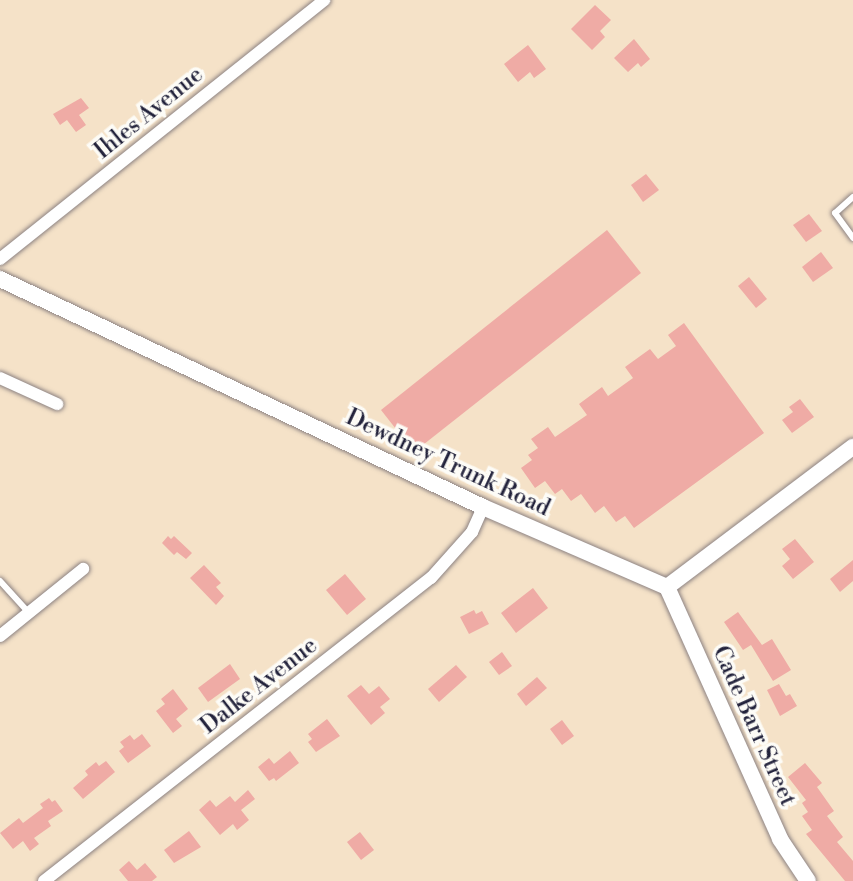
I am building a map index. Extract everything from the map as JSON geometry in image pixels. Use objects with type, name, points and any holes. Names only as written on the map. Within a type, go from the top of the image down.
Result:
[{"type":"main road","name":"Dewdney Trunk Road","points":[[0,279],[482,507],[585,549],[667,587]]},
{"type":"main road","points":[[667,587],[853,447]]},
{"type":"main road","name":"Cade Barr Street","points":[[667,587],[780,839],[808,881]]},
{"type":"street","name":"Ihles Avenue","points":[[0,259],[324,0]]},
{"type":"street","points":[[0,378],[57,404]]},
{"type":"street","name":"Dalke Avenue","points":[[44,881],[431,578],[472,532],[482,507]]},
{"type":"street","points":[[0,636],[83,569]]},
{"type":"lane","points":[[852,237],[835,213],[853,197]]},
{"type":"lane","points":[[0,581],[29,613]]},
{"type":"building","points":[[595,5],[611,20],[600,31],[605,37],[592,50],[571,29]]},
{"type":"building","points":[[634,39],[650,59],[641,67],[638,63],[628,72],[614,58]]},
{"type":"building","points":[[528,45],[546,69],[534,78],[530,72],[518,82],[504,64]]},
{"type":"building","points":[[81,98],[89,108],[79,115],[86,125],[76,132],[67,120],[60,125],[53,114]]},
{"type":"building","points":[[646,174],[659,190],[643,202],[631,185]]},
{"type":"building","points":[[809,214],[822,231],[806,242],[793,225]]},
{"type":"building","points":[[607,230],[641,273],[414,452],[381,410]]},
{"type":"building","points":[[821,252],[833,268],[813,282],[802,267]]},
{"type":"building","points":[[749,277],[767,299],[756,308],[738,286]]},
{"type":"building","points":[[684,323],[764,433],[634,528],[625,516],[616,522],[604,506],[595,513],[581,494],[571,501],[562,489],[555,494],[545,481],[535,488],[521,468],[532,460],[528,455],[538,448],[531,439],[548,427],[555,437],[587,415],[579,404],[602,387],[608,396],[633,378],[625,367],[650,349],[658,359],[676,346],[668,335]]},
{"type":"building","points":[[800,399],[814,417],[792,433],[782,420],[793,412],[789,407]]},
{"type":"building","points":[[168,536],[171,539],[174,536],[192,553],[186,559],[177,552],[174,555],[162,543]]},
{"type":"building","points":[[795,539],[814,562],[793,579],[782,566],[790,559],[782,549]]},
{"type":"building","points":[[853,560],[853,581],[840,592],[830,579]]},
{"type":"building","points":[[204,565],[221,583],[216,587],[224,596],[216,605],[190,578]]},
{"type":"building","points":[[345,574],[366,599],[347,615],[326,590]]},
{"type":"building","points":[[533,588],[548,608],[516,633],[501,613]]},
{"type":"building","points":[[474,610],[476,614],[482,611],[489,624],[469,634],[460,617]]},
{"type":"building","points":[[738,612],[762,645],[772,639],[791,670],[773,681],[751,645],[743,650],[724,622]]},
{"type":"building","points":[[502,652],[512,666],[499,675],[489,662]]},
{"type":"building","points":[[230,664],[240,679],[208,702],[198,688]]},
{"type":"building","points":[[456,665],[467,677],[439,702],[428,689]]},
{"type":"building","points":[[537,677],[547,688],[526,706],[517,694]]},
{"type":"building","points":[[779,684],[786,696],[790,694],[797,706],[780,716],[767,690]]},
{"type":"building","points":[[361,685],[369,694],[379,686],[390,699],[380,707],[385,713],[371,725],[347,696]]},
{"type":"building","points":[[173,689],[188,709],[176,719],[182,726],[173,733],[156,711],[165,704],[161,699]]},
{"type":"building","points":[[327,719],[340,736],[316,752],[308,742],[312,739],[308,734]]},
{"type":"building","points":[[562,720],[574,736],[562,745],[550,729]]},
{"type":"building","points":[[142,734],[151,746],[128,763],[119,751],[124,747],[120,742],[130,735],[134,740]]},
{"type":"building","points":[[290,751],[299,763],[276,781],[274,778],[269,781],[258,767],[269,758],[274,764]]},
{"type":"building","points":[[106,761],[115,772],[83,799],[73,788],[88,775],[85,771],[96,762],[99,766]]},
{"type":"building","points":[[805,763],[822,783],[817,787],[834,811],[827,816],[843,837],[837,842],[853,861],[853,881],[845,881],[806,834],[812,830],[802,816],[808,812],[802,803],[806,800],[788,777]]},
{"type":"building","points":[[248,790],[255,799],[241,810],[249,820],[237,830],[233,824],[220,835],[199,810],[210,800],[216,807],[230,796],[235,802]]},
{"type":"building","points":[[49,798],[52,802],[55,800],[63,811],[48,821],[51,826],[34,838],[39,844],[30,851],[23,841],[13,849],[0,833],[19,818],[23,823],[43,808],[40,804]]},
{"type":"building","points":[[189,831],[201,847],[174,863],[164,850]]},
{"type":"building","points":[[360,832],[374,850],[361,860],[347,842]]},
{"type":"building","points":[[129,861],[137,870],[145,863],[157,877],[152,881],[128,881],[119,870]]}]
